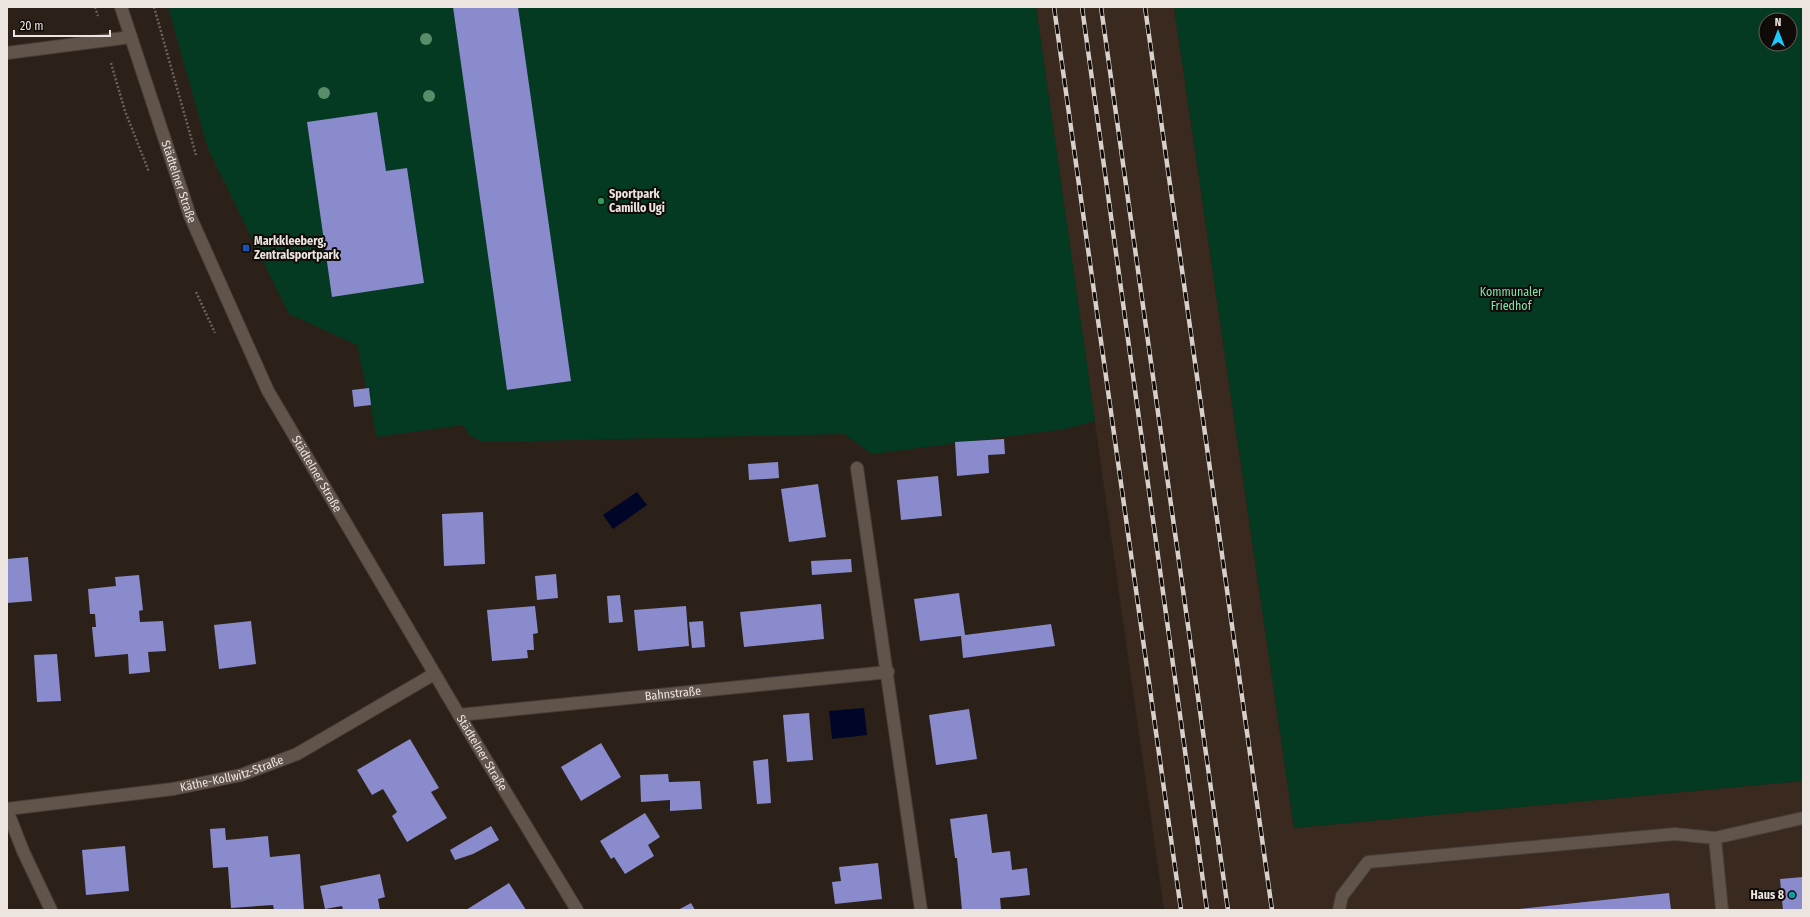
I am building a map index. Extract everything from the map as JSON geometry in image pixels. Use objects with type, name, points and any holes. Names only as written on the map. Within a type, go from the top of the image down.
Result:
[{"type":"street","name":"Städtelner Straße","points":[[121,7],[190,216],[268,391],[458,715],[577,910]]},
{"type":"street","points":[[7,53],[131,37]]},
{"type":"street","points":[[857,468],[888,672],[921,910]]},
{"type":"street","name":"Bahnstraße","points":[[458,715],[888,672]]},
{"type":"street","name":"Käthe-Kollwitz-Straße","points":[[51,910],[23,851],[7,809],[173,789],[241,775],[297,754],[434,674]]},
{"type":"street","points":[[1339,910],[1342,896],[1368,862],[1675,834],[1715,838],[1803,818]]},
{"type":"street","points":[[1715,838],[1722,910]]},
{"type":"path","points":[[154,7],[198,161]]},
{"type":"shaded area","points":[[1036,7],[1174,7],[1294,828],[1803,781],[1803,910],[1164,910]]},
{"type":"green space","name":"Sportpark Camillo Ugi","points":[[168,7],[1036,7],[1095,421],[1066,429],[872,454],[844,434],[483,442],[470,436],[463,425],[377,437],[357,345],[289,314],[208,149]]},
{"type":"green space","name":"Kommunaler Friedhof","points":[[1174,7],[1803,7],[1803,781],[1294,828]]},
{"type":"water","points":[[637,492],[647,505],[613,529],[603,515]]},
{"type":"water","points":[[864,708],[867,735],[832,739],[829,711]]},
{"type":"building","points":[[453,7],[518,7],[571,381],[507,390]]},
{"type":"building","points":[[377,112],[386,171],[407,168],[424,283],[332,297],[307,122]]},
{"type":"building","points":[[369,388],[371,405],[354,407],[352,390]]},
{"type":"building","points":[[1004,439],[1005,454],[988,455],[989,473],[957,476],[955,442]]},
{"type":"building","points":[[778,462],[779,478],[749,480],[748,464]]},
{"type":"building","points":[[938,476],[942,516],[901,520],[897,480]]},
{"type":"building","points":[[818,484],[826,537],[789,542],[781,489]]},
{"type":"building","points":[[483,512],[485,564],[444,566],[442,514]]},
{"type":"building","points":[[28,557],[32,601],[7,603],[7,559]]},
{"type":"building","points":[[851,559],[852,572],[812,575],[811,561]]},
{"type":"building","points":[[556,574],[558,598],[537,600],[535,576]]},
{"type":"building","points":[[139,575],[143,610],[139,611],[140,622],[163,621],[166,651],[148,652],[150,672],[129,674],[128,654],[95,657],[92,627],[96,627],[95,614],[90,614],[88,589],[116,586],[115,577]]},
{"type":"building","points":[[959,593],[965,635],[1051,624],[1055,646],[963,658],[961,636],[920,641],[914,599]]},
{"type":"building","points":[[620,595],[623,622],[609,623],[607,596]]},
{"type":"building","points":[[821,604],[824,639],[744,647],[740,612]]},
{"type":"building","points":[[535,606],[538,633],[533,634],[534,650],[527,650],[528,658],[492,661],[487,610]]},
{"type":"building","points":[[686,606],[689,646],[638,651],[634,610]]},
{"type":"building","points":[[251,621],[256,664],[219,669],[214,625]]},
{"type":"building","points":[[703,621],[705,647],[692,648],[689,622]]},
{"type":"building","points":[[57,654],[61,701],[37,702],[34,655]]},
{"type":"building","points":[[969,709],[977,759],[936,765],[929,715]]},
{"type":"building","points":[[809,713],[813,760],[787,762],[783,715]]},
{"type":"building","points":[[410,739],[439,788],[431,792],[447,818],[407,842],[392,816],[397,812],[383,789],[372,795],[357,770]]},
{"type":"building","points":[[601,743],[621,777],[581,801],[561,767]]},
{"type":"building","points":[[768,759],[771,803],[757,804],[753,761]]},
{"type":"building","points":[[668,774],[669,782],[700,781],[702,809],[670,811],[670,800],[641,802],[640,775]]},
{"type":"building","points":[[645,813],[660,837],[648,845],[654,856],[625,874],[614,857],[611,859],[600,841]]},
{"type":"building","points":[[987,814],[992,853],[1010,851],[1012,870],[1027,868],[1030,895],[1000,898],[1001,910],[962,910],[957,858],[955,858],[950,819]]},
{"type":"building","points":[[491,826],[499,840],[473,854],[455,860],[450,850]]},
{"type":"building","points":[[225,828],[226,840],[268,836],[270,857],[300,854],[304,910],[274,910],[273,905],[231,908],[228,867],[213,868],[210,829]]},
{"type":"building","points":[[125,846],[129,891],[86,895],[82,850]]},
{"type":"building","points":[[878,863],[882,899],[835,904],[832,882],[841,881],[839,867]]},
{"type":"building","points":[[380,874],[385,897],[378,899],[380,910],[343,910],[342,906],[325,909],[320,886]]},
{"type":"building","name":"Haus 8","points":[[1803,877],[1803,910],[1783,910],[1780,879]]},
{"type":"building","points":[[509,883],[526,910],[466,910]]},
{"type":"building","points":[[1669,893],[1671,910],[1519,910],[1519,909]]},
{"type":"building","points":[[691,903],[695,910],[678,910]]},
{"type":"railway","points":[[1054,7],[1181,910]]},
{"type":"railway","points":[[1082,7],[1207,910]]},
{"type":"railway","points":[[1101,7],[1228,910]]},
{"type":"railway","points":[[1145,7],[1272,910]]},
{"type":"place","name":"Sportpark Camillo Ugi","points":[[601,201]]},
{"type":"place","name":"Markkleeberg, Zentralsportpark","points":[[246,248]]},
{"type":"place","name":"Haus 8","points":[[1792,895]]}]
